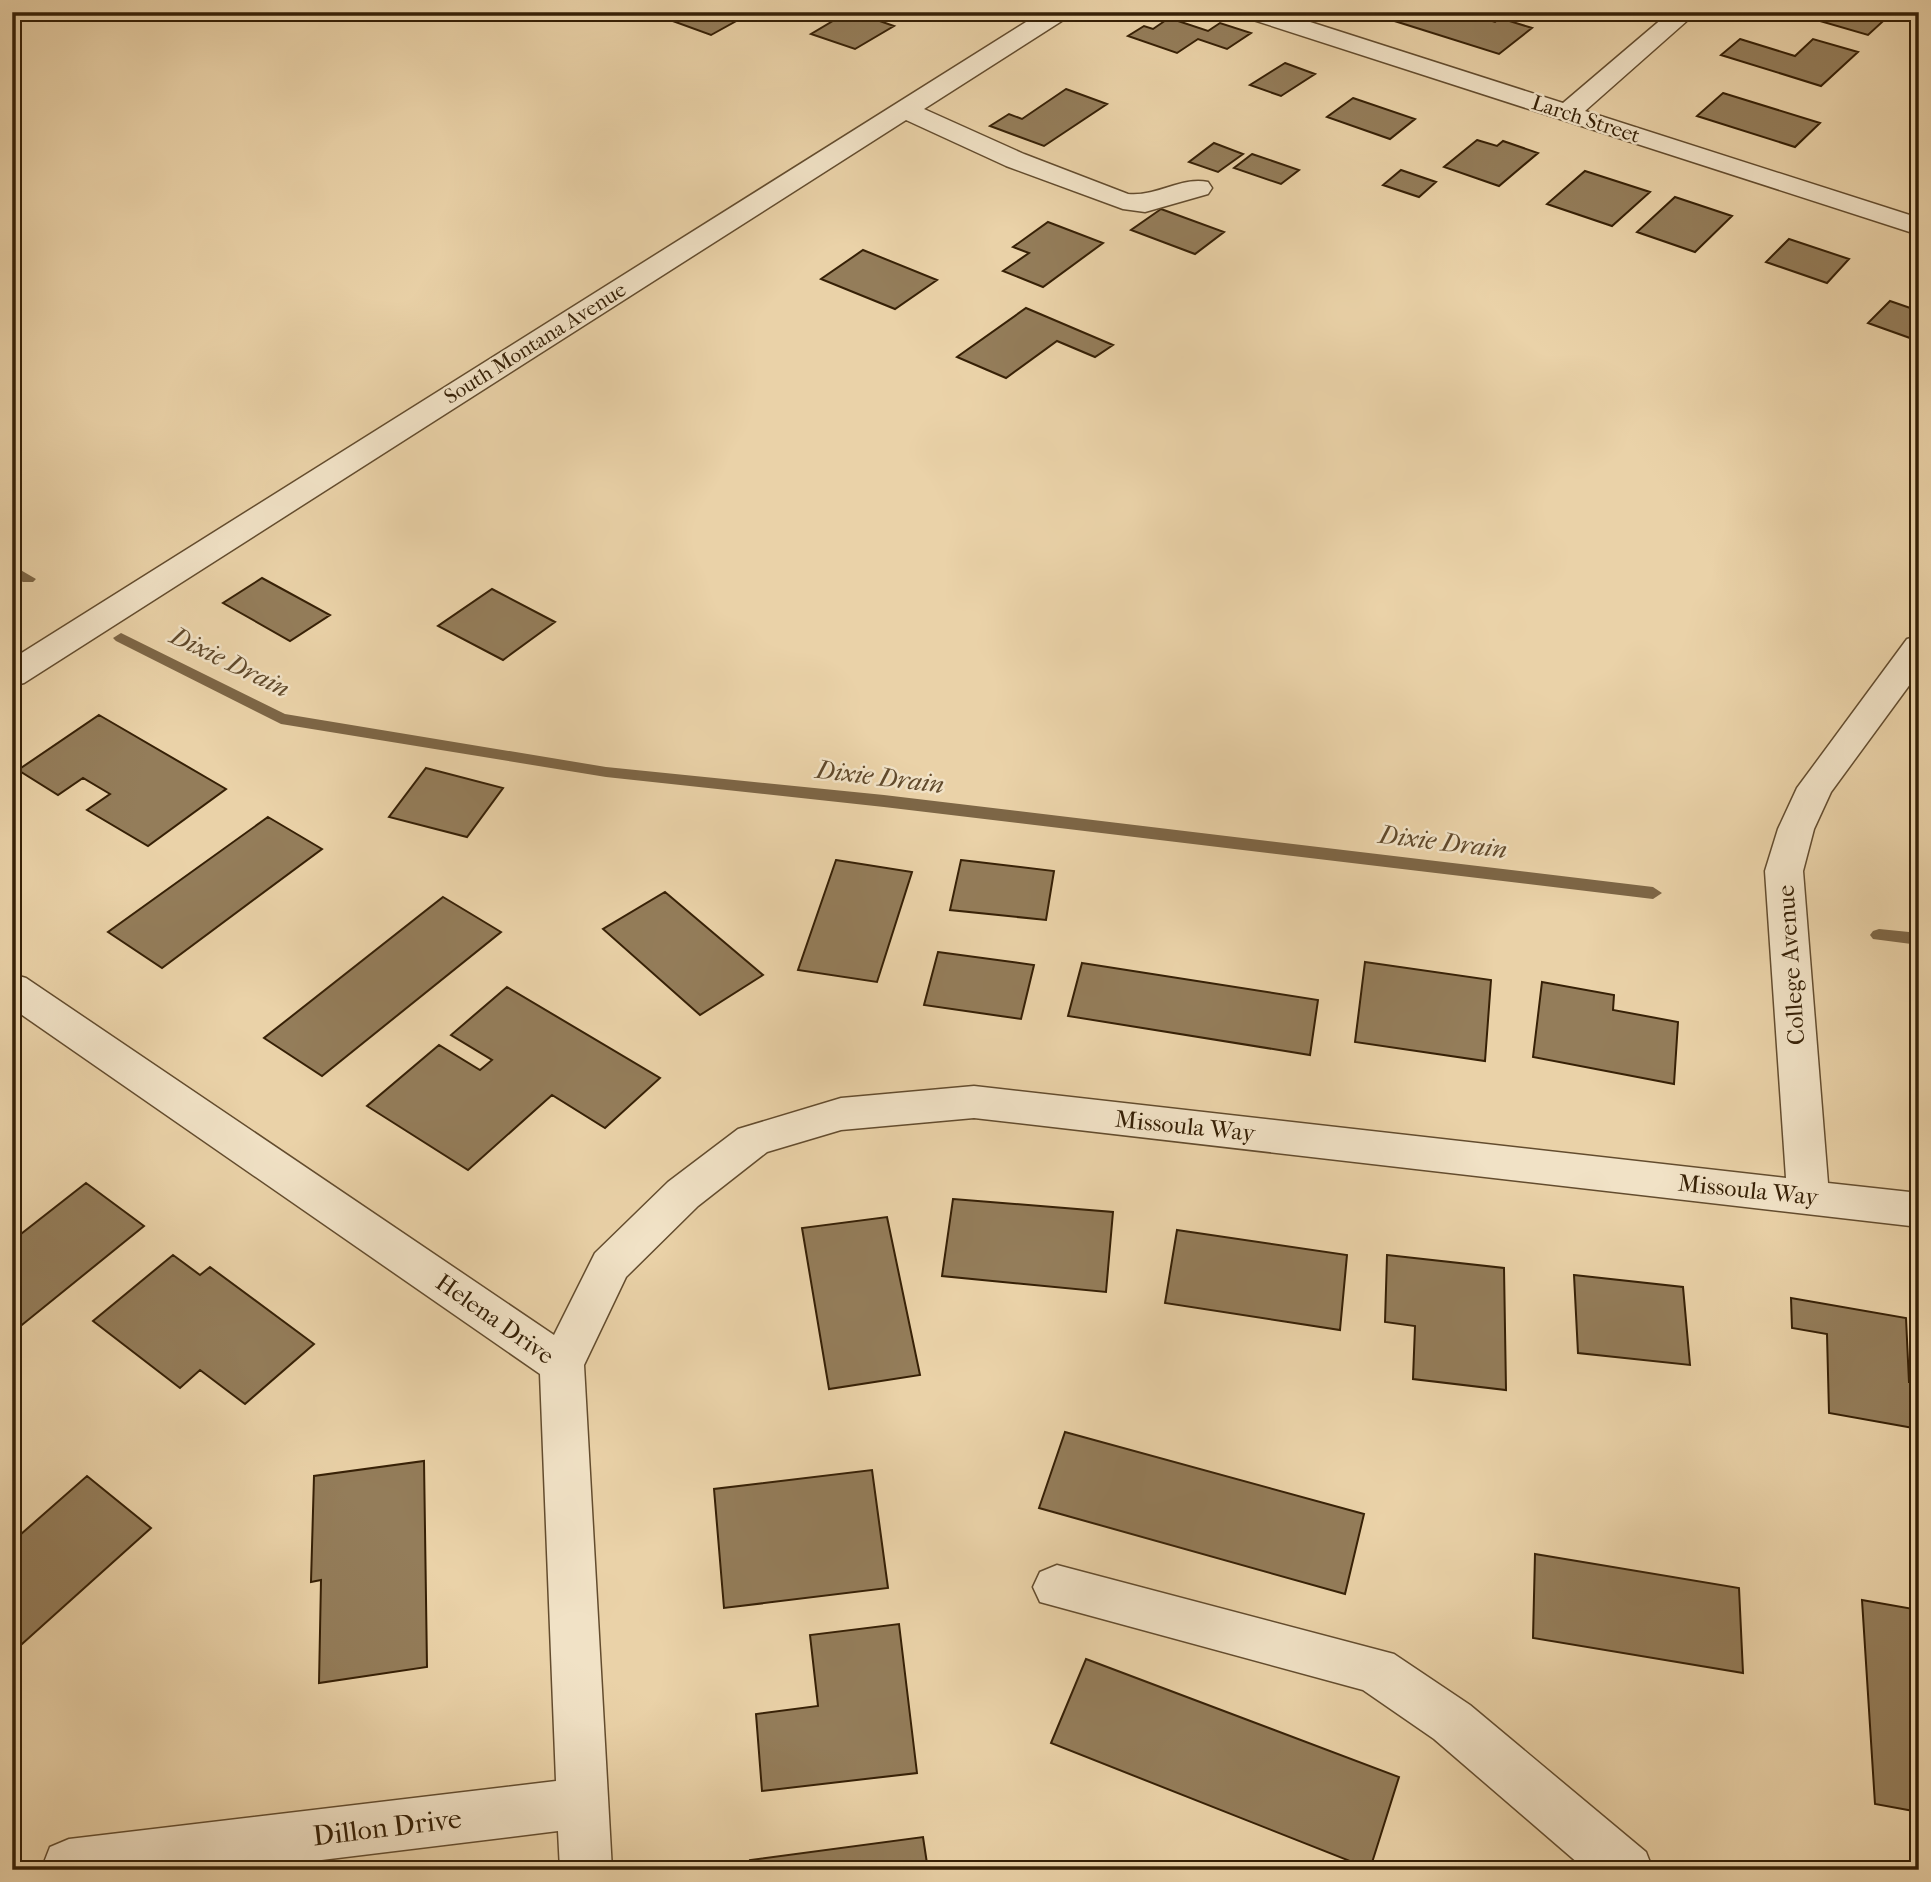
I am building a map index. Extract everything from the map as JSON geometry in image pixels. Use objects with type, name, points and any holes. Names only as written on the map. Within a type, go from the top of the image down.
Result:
[{"type":"street","name":"South Montana Avenue","points":[[12,675],[1059,12]]},
{"type":"street","name":"Larch Street","points":[[1253,12],[1919,227]]},
{"type":"street","points":[[1567,113],[1685,12]]},
{"type":"street","points":[[904,110],[1015,160],[1123,201],[1145,204],[1198,187]]},
{"type":"street","name":"College Avenue","points":[[1808,1196],[1784,870],[1796,829],[1815,788],[1919,647]]},
{"type":"street","name":"Helena Drive","points":[[12,988],[562,1365],[586,1870]]},
{"type":"street","name":"Missoula Way","points":[[562,1365],[610,1265],[683,1194],[753,1140],[841,1114],[974,1102],[1919,1209]]},
{"type":"street","points":[[1058,1587],[1376,1670],[1452,1721],[1533,1793],[1627,1870]]},
{"type":"street","name":"Dillon Drive","points":[[69,1866],[581,1803]]},
{"type":"building","points":[[648,12],[741,12],[747,15],[711,35]]},
{"type":"building","points":[[848,12],[894,26],[855,49],[811,34]]},
{"type":"building","points":[[1392,12],[1464,12],[1495,22],[1500,18],[1532,28],[1499,54],[1385,18]]},
{"type":"building","points":[[1789,12],[1893,12],[1868,35]]},
{"type":"building","points":[[1169,18],[1208,31],[1220,23],[1251,33],[1227,49],[1198,39],[1177,53],[1128,36],[1144,26],[1153,29]]},
{"type":"building","points":[[1740,39],[1795,56],[1813,39],[1858,52],[1821,86],[1721,55]]},
{"type":"building","points":[[1285,63],[1315,74],[1281,96],[1250,85]]},
{"type":"building","points":[[1066,89],[1107,104],[1044,146],[990,126],[1009,114],[1022,119]]},
{"type":"building","points":[[1723,93],[1820,123],[1795,147],[1697,116]]},
{"type":"building","points":[[1353,98],[1415,119],[1390,139],[1327,117]]},
{"type":"building","points":[[1477,140],[1497,146],[1503,141],[1538,153],[1499,186],[1444,167]]},
{"type":"building","points":[[1214,143],[1243,154],[1218,172],[1189,162]]},
{"type":"building","points":[[1252,154],[1299,170],[1281,184],[1234,168]]},
{"type":"building","points":[[1401,170],[1436,182],[1419,197],[1383,185]]},
{"type":"building","points":[[1585,171],[1650,192],[1612,226],[1547,204]]},
{"type":"building","points":[[1675,197],[1732,216],[1695,252],[1637,232]]},
{"type":"building","points":[[1161,209],[1224,232],[1195,254],[1131,230]]},
{"type":"building","points":[[1048,222],[1103,243],[1043,287],[1003,271],[1029,253],[1013,247]]},
{"type":"building","points":[[1789,239],[1849,259],[1827,283],[1766,262]]},
{"type":"building","points":[[863,250],[937,280],[895,309],[821,279]]},
{"type":"building","points":[[1890,301],[1919,311],[1919,329],[1910,338],[1868,323]]},
{"type":"building","points":[[1026,308],[1113,345],[1095,357],[1057,341],[1006,378],[957,357]]},
{"type":"building","points":[[262,578],[330,615],[290,641],[223,603]]},
{"type":"building","points":[[492,589],[555,622],[503,660],[438,626]]},
{"type":"building","points":[[99,715],[226,789],[148,846],[87,810],[110,794],[83,778],[58,795],[18,770]]},
{"type":"building","points":[[426,768],[503,788],[467,837],[389,817]]},
{"type":"building","points":[[268,817],[322,849],[162,968],[108,932]]},
{"type":"building","points":[[836,860],[912,872],[877,982],[798,970]]},
{"type":"building","points":[[961,860],[1054,871],[1046,920],[950,910]]},
{"type":"building","points":[[665,892],[763,975],[700,1015],[603,929]]},
{"type":"building","points":[[443,897],[501,932],[322,1076],[264,1038]]},
{"type":"building","points":[[938,952],[1034,965],[1021,1019],[924,1005]]},
{"type":"building","points":[[1365,962],[1491,980],[1485,1061],[1355,1042]]},
{"type":"building","points":[[1082,963],[1318,1000],[1310,1055],[1068,1016]]},
{"type":"building","points":[[1542,982],[1614,995],[1613,1010],[1678,1022],[1674,1084],[1533,1057]]},
{"type":"building","points":[[507,987],[660,1078],[605,1128],[552,1095],[468,1170],[367,1106],[439,1045],[480,1070],[492,1060],[451,1035]]},
{"type":"building","points":[[86,1183],[144,1226],[12,1333],[12,1241]]},
{"type":"building","points":[[953,1199],[1113,1212],[1106,1292],[942,1276]]},
{"type":"building","points":[[887,1217],[920,1375],[829,1389],[802,1228]]},
{"type":"building","points":[[1177,1230],[1347,1255],[1340,1330],[1165,1303]]},
{"type":"building","points":[[173,1255],[200,1275],[210,1267],[314,1344],[245,1404],[200,1370],[180,1388],[93,1321]]},
{"type":"building","points":[[1387,1255],[1504,1268],[1506,1390],[1413,1379],[1415,1326],[1385,1322]]},
{"type":"building","points":[[1574,1275],[1683,1287],[1690,1365],[1578,1353]]},
{"type":"building","points":[[1791,1298],[1906,1318],[1909,1382],[1919,1383],[1919,1429],[1829,1413],[1827,1334],[1792,1328]]},
{"type":"building","points":[[1065,1432],[1364,1514],[1345,1594],[1039,1508]]},
{"type":"building","points":[[424,1461],[427,1667],[319,1683],[321,1580],[311,1582],[314,1476]]},
{"type":"building","points":[[872,1470],[888,1588],[724,1608],[714,1489]]},
{"type":"building","points":[[87,1476],[151,1528],[12,1653],[12,1542]]},
{"type":"building","points":[[1535,1554],[1739,1588],[1743,1673],[1533,1638]]},
{"type":"building","points":[[1862,1600],[1919,1610],[1919,1812],[1875,1804]]},
{"type":"building","points":[[899,1624],[917,1773],[762,1791],[756,1714],[818,1706],[810,1635]]},
{"type":"building","points":[[1086,1659],[1399,1777],[1370,1869],[1051,1743]]},
{"type":"building","points":[[923,1837],[928,1870],[751,1870],[750,1860]]},
{"type":"waterway","name":"Dixie Drain","points":[[12,570],[28,579]]},
{"type":"waterway","name":"Dixie Drain","points":[[121,638],[281,719],[606,772],[884,801],[1653,893]]},
{"type":"waterway","name":"Dixie Drain","points":[[1879,935],[1919,939]]}]
